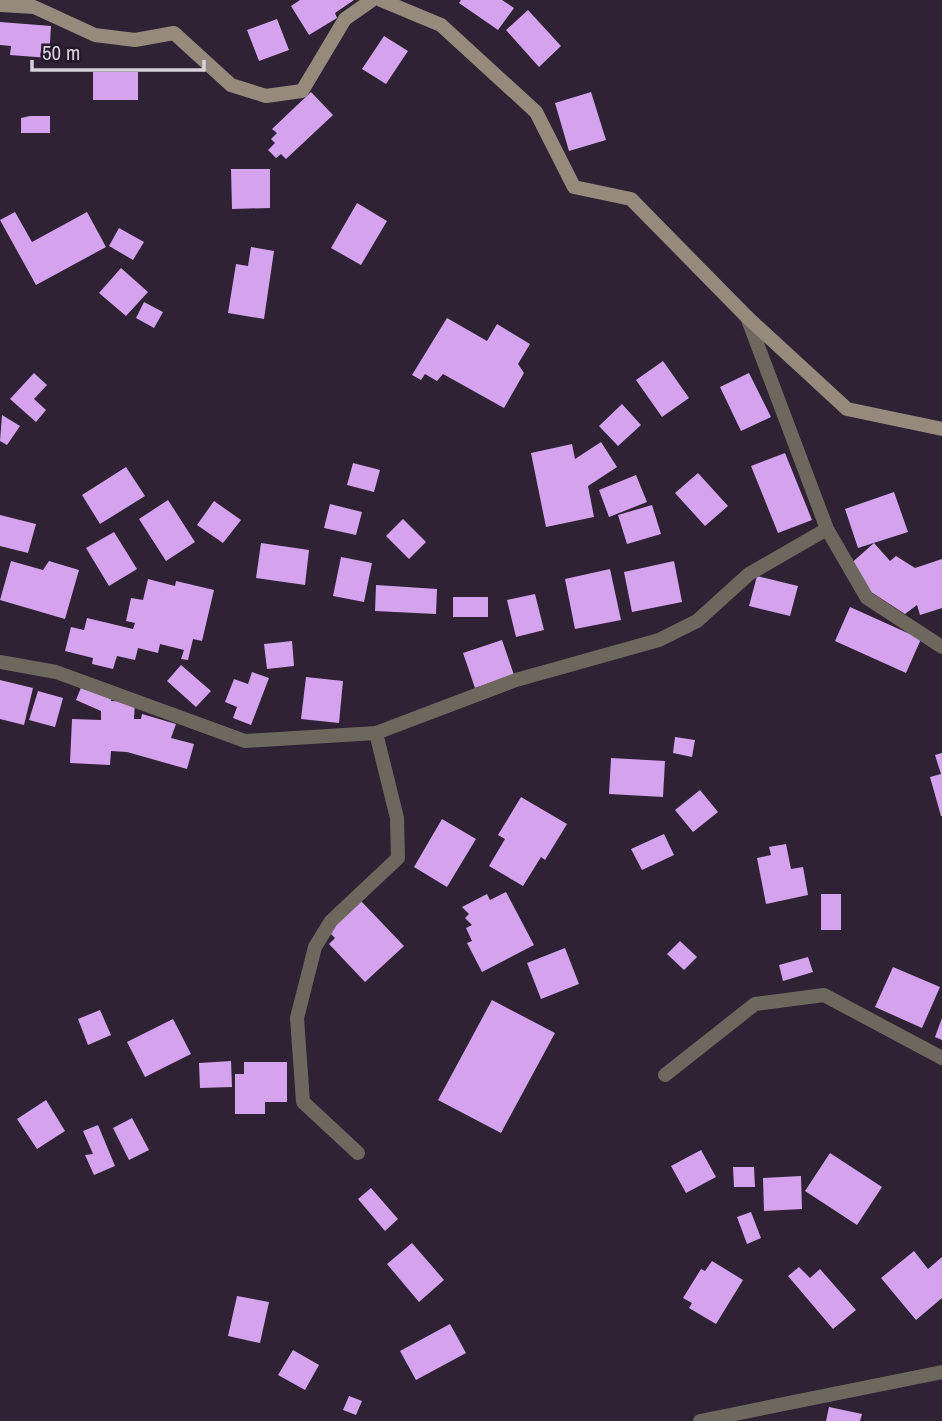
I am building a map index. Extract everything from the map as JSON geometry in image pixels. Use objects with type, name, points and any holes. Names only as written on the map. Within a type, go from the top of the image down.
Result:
[{"type":"street","points":[[0,5],[34,7],[95,35],[135,40],[174,33],[230,85],[266,96],[302,91],[345,19],[372,0]]},
{"type":"street","points":[[381,0],[441,25],[536,112],[574,187],[631,199],[747,317],[847,409],[942,429]]},
{"type":"street","points":[[747,317],[827,529],[867,598],[942,647]]},
{"type":"street","points":[[0,662],[56,672],[245,741],[376,733],[516,680],[659,640],[697,621],[749,574],[827,529]]},
{"type":"street","points":[[358,1153],[303,1102],[297,1018],[315,947],[331,921],[398,858],[397,818],[376,733]]},
{"type":"street","points":[[665,1074],[755,1004],[824,995],[942,1058]]},
{"type":"street","points":[[700,1421],[942,1372]]},
{"type":"building","points":[[300,0],[354,0],[335,13],[337,18],[309,35],[291,6]]},
{"type":"building","points":[[461,0],[502,0],[514,8],[498,30],[459,3]]},
{"type":"building","points":[[528,10],[561,46],[539,67],[506,30]]},
{"type":"building","points":[[277,19],[289,50],[259,61],[247,30]]},
{"type":"building","points":[[0,22],[51,26],[49,58],[10,55],[11,46],[0,45]]},
{"type":"building","points":[[384,36],[408,51],[386,84],[362,69]]},
{"type":"building","points":[[93,72],[138,72],[138,100],[93,100]]},
{"type":"building","points":[[311,92],[333,115],[286,159],[281,154],[276,158],[268,150],[275,143],[271,139],[277,133],[272,129]]},
{"type":"building","points":[[591,92],[606,140],[569,151],[555,103]]},
{"type":"building","points":[[50,116],[50,133],[21,133],[21,118]]},
{"type":"building","points":[[231,169],[270,169],[270,208],[232,209]]},
{"type":"building","points":[[357,203],[387,221],[361,265],[331,248]]},
{"type":"building","points":[[15,212],[32,242],[87,212],[106,247],[36,285],[0,220]]},
{"type":"building","points":[[119,228],[144,242],[133,260],[109,246]]},
{"type":"building","points":[[251,247],[274,251],[264,319],[228,313],[236,264],[248,266]]},
{"type":"building","points":[[121,268],[148,292],[126,316],[99,293]]},
{"type":"building","points":[[144,302],[163,312],[154,328],[136,318]]},
{"type":"building","points":[[447,318],[487,341],[497,324],[530,344],[518,364],[524,373],[504,408],[443,374],[437,381],[425,374],[421,380],[412,375]]},
{"type":"building","points":[[663,361],[689,398],[662,417],[636,380]]},
{"type":"building","points":[[34,373],[47,385],[34,399],[46,410],[36,422],[10,399]]},
{"type":"building","points":[[749,373],[771,417],[741,431],[720,387]]},
{"type":"building","points":[[622,404],[641,425],[618,446],[599,426]]},
{"type":"building","points":[[2,415],[20,426],[7,445],[0,441]]},
{"type":"building","points":[[601,442],[617,467],[588,486],[594,517],[546,527],[531,453],[572,444],[575,459]]},
{"type":"building","points":[[785,453],[812,520],[778,533],[751,466]]},
{"type":"building","points":[[353,463],[380,470],[374,492],[347,485]]},
{"type":"building","points":[[126,467],[145,496],[100,524],[82,495]]},
{"type":"building","points":[[698,473],[728,506],[705,526],[675,493]]},
{"type":"building","points":[[636,475],[647,502],[609,517],[599,490]]},
{"type":"building","points":[[894,492],[908,532],[858,548],[845,509]]},
{"type":"building","points":[[168,500],[195,542],[166,561],[139,519]]},
{"type":"building","points":[[214,501],[241,520],[223,543],[197,525]]},
{"type":"building","points":[[330,504],[362,512],[356,535],[324,528]]},
{"type":"building","points":[[652,505],[661,534],[627,544],[618,515]]},
{"type":"building","points":[[0,515],[36,524],[28,553],[0,546]]},
{"type":"building","points":[[403,519],[426,542],[409,559],[386,536]]},
{"type":"building","points":[[114,532],[137,569],[109,586],[86,548]]},
{"type":"building","points":[[261,543],[309,550],[305,585],[256,578]]},
{"type":"building","points":[[874,543],[890,561],[896,556],[915,568],[942,559],[942,608],[920,615],[917,605],[905,614],[868,590],[848,566]]},
{"type":"building","points":[[341,557],[372,563],[364,602],[333,596]]},
{"type":"building","points":[[11,561],[43,570],[49,561],[79,570],[65,619],[0,600]]},
{"type":"building","points":[[674,561],[682,602],[632,612],[624,572]]},
{"type":"building","points":[[610,569],[621,620],[575,629],[565,579]]},
{"type":"building","points":[[757,576],[798,586],[790,616],[749,606]]},
{"type":"building","points":[[148,579],[175,586],[176,581],[214,590],[202,641],[193,639],[188,660],[181,659],[184,650],[160,644],[158,653],[138,648],[135,660],[117,656],[113,669],[92,664],[93,658],[65,651],[71,627],[84,630],[87,618],[133,629],[135,623],[126,621],[131,598],[143,600]]},
{"type":"building","points":[[376,585],[437,589],[436,614],[375,611]]},
{"type":"building","points":[[535,594],[544,630],[516,637],[507,600]]},
{"type":"building","points":[[453,597],[488,597],[488,617],[453,617]]},
{"type":"building","points":[[850,607],[921,639],[906,673],[835,641]]},
{"type":"building","points":[[502,640],[514,675],[475,688],[463,653]]},
{"type":"building","points":[[292,641],[294,666],[267,669],[264,644]]},
{"type":"building","points":[[181,665],[211,691],[196,707],[167,681]]},
{"type":"building","points":[[252,672],[269,678],[251,725],[233,718],[237,707],[225,702],[234,679],[248,684]]},
{"type":"building","points":[[306,677],[343,681],[339,723],[301,719]]},
{"type":"building","points":[[0,680],[33,688],[24,725],[0,719]]},
{"type":"building","points":[[82,685],[112,697],[111,701],[135,702],[134,719],[141,719],[142,714],[176,724],[171,738],[194,744],[187,769],[127,752],[111,751],[110,765],[70,763],[72,719],[101,720],[101,711],[76,700]]},
{"type":"building","points":[[38,691],[63,698],[55,727],[29,720]]},
{"type":"building","points":[[675,737],[695,740],[692,757],[673,753]]},
{"type":"building","points":[[942,753],[941,816],[930,777],[941,774],[935,755]]},
{"type":"building","points":[[611,758],[665,761],[663,797],[609,794]]},
{"type":"building","points":[[700,790],[718,812],[693,832],[675,810]]},
{"type":"building","points":[[521,797],[567,824],[545,860],[541,857],[523,886],[489,866],[505,839],[498,835]]},
{"type":"building","points":[[442,819],[476,839],[447,887],[414,867]]},
{"type":"building","points":[[664,834],[674,855],[642,870],[631,849]]},
{"type":"building","points":[[786,844],[791,869],[803,867],[808,895],[766,904],[757,858],[771,855],[769,847]]},
{"type":"building","points":[[506,892],[534,945],[482,972],[467,943],[472,941],[466,928],[472,925],[465,918],[469,914],[462,907],[487,894],[490,900]]},
{"type":"building","points":[[821,894],[841,894],[841,930],[821,930]]},
{"type":"building","points":[[361,901],[404,946],[365,982],[329,944],[335,938],[328,931]]},
{"type":"building","points":[[680,941],[697,957],[684,970],[667,954]]},
{"type":"building","points":[[565,948],[579,984],[541,999],[527,963]]},
{"type":"building","points":[[808,957],[813,972],[783,981],[779,965]]},
{"type":"building","points":[[893,967],[940,987],[922,1028],[875,1007]]},
{"type":"building","points":[[492,1000],[555,1033],[501,1133],[438,1100]]},
{"type":"building","points":[[100,1010],[111,1035],[88,1045],[78,1019]]},
{"type":"building","points":[[942,1018],[942,1040],[935,1037]]},
{"type":"building","points":[[173,1019],[191,1054],[145,1077],[127,1042]]},
{"type":"building","points":[[231,1061],[232,1087],[200,1088],[199,1063]]},
{"type":"building","points":[[244,1062],[287,1062],[287,1102],[265,1102],[265,1114],[235,1114],[235,1074],[244,1074]]},
{"type":"building","points":[[46,1100],[65,1131],[37,1149],[17,1119]]},
{"type":"building","points":[[132,1118],[149,1150],[129,1160],[113,1128]]},
{"type":"building","points":[[98,1125],[115,1166],[94,1175],[85,1155],[93,1154],[83,1131]]},
{"type":"building","points":[[701,1150],[716,1177],[686,1193],[671,1166]]},
{"type":"building","points":[[830,1153],[882,1187],[857,1225],[805,1191]]},
{"type":"building","points":[[733,1167],[754,1167],[755,1187],[734,1187]]},
{"type":"building","points":[[801,1176],[802,1209],[764,1211],[763,1178]]},
{"type":"building","points":[[371,1188],[398,1219],[385,1231],[358,1199]]},
{"type":"building","points":[[751,1212],[761,1238],[747,1244],[737,1217]]},
{"type":"building","points":[[412,1243],[444,1280],[419,1302],[387,1264]]},
{"type":"building","points":[[914,1251],[928,1269],[942,1257],[942,1298],[916,1320],[881,1278]]},
{"type":"building","points":[[712,1261],[743,1280],[716,1324],[689,1308],[692,1303],[683,1298],[701,1269],[705,1271]]},
{"type":"building","points":[[799,1267],[810,1278],[820,1269],[856,1310],[833,1329],[788,1276]]},
{"type":"building","points":[[237,1296],[269,1302],[260,1343],[228,1336]]},
{"type":"building","points":[[450,1324],[466,1353],[416,1380],[400,1351]]},
{"type":"building","points":[[293,1350],[319,1365],[305,1390],[278,1375]]},
{"type":"building","points":[[349,1396],[362,1401],[356,1415],[343,1410]]},
{"type":"building","points":[[829,1407],[862,1414],[860,1421],[826,1421]]}]
